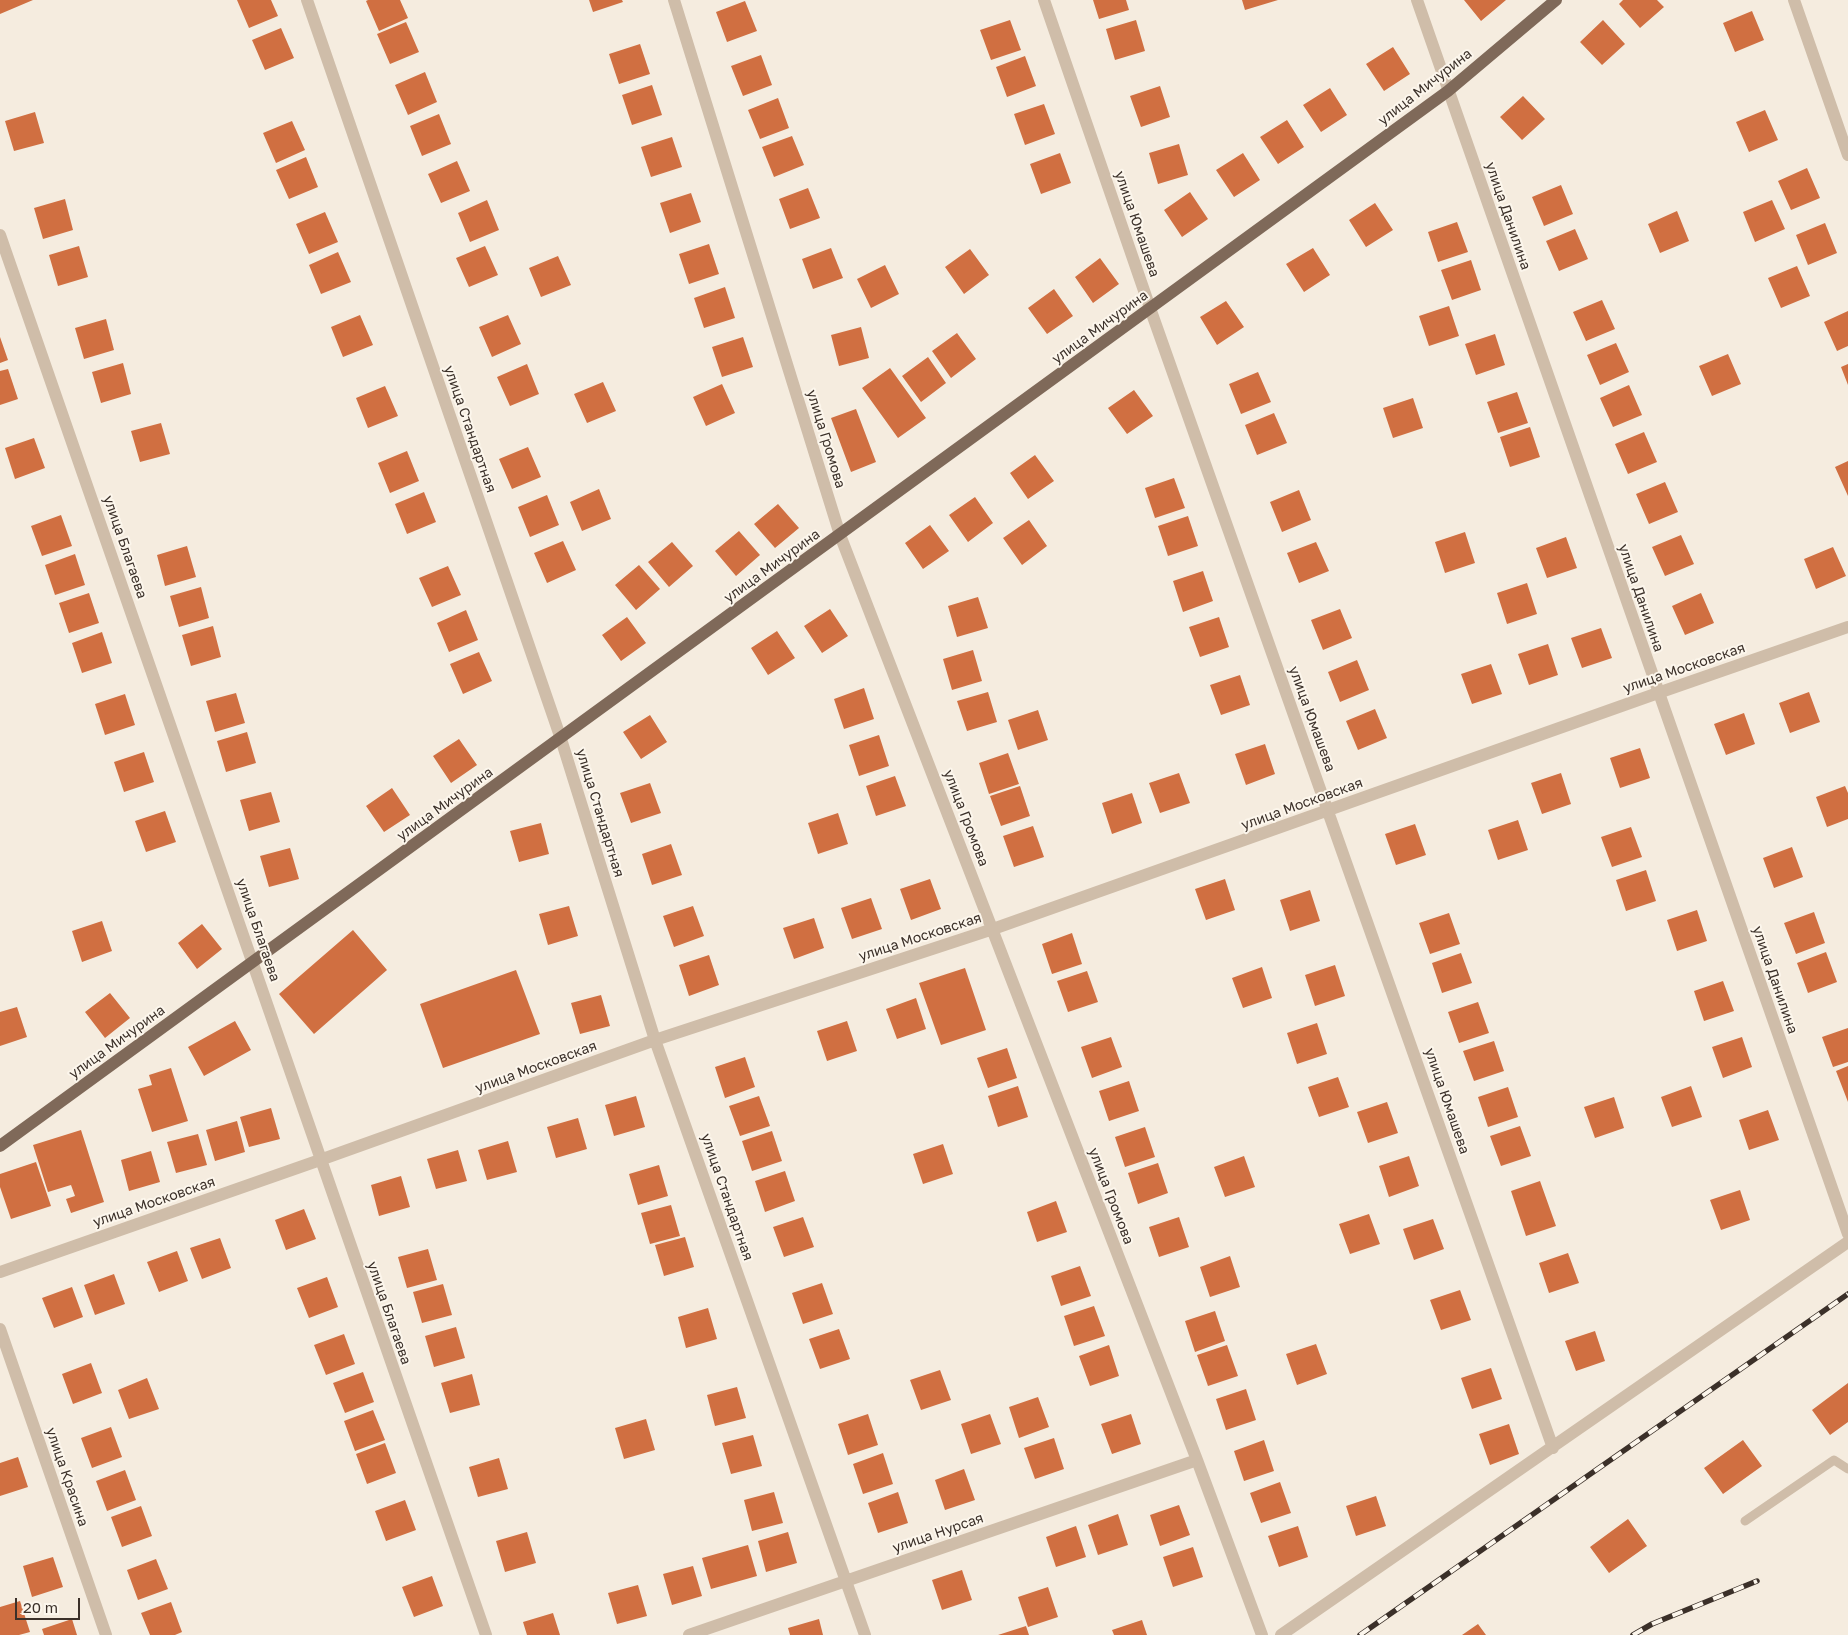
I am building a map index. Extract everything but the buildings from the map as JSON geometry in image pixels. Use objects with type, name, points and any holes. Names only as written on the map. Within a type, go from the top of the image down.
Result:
[{"type":"main road","name":"улица Мичурина","points":[[0,1146],[1448,91],[1556,0]]},
{"type":"street","name":"улица Стандартная","points":[[307,0],[561,739],[655,1040],[865,1635]]},
{"type":"street","name":"улица Громова","points":[[674,0],[840,535],[1197,1460],[1262,1635]]},
{"type":"street","name":"улица Юмашева","points":[[1044,0],[1150,308],[1329,810],[1552,1448]]},
{"type":"street","name":"улица Данилина","points":[[1417,0],[1848,1234]]},
{"type":"street","points":[[1794,0],[1848,155]]},
{"type":"street","name":"улица Благаева","points":[[0,235],[486,1635]]},
{"type":"street","name":"улица Московская","points":[[0,1272],[655,1040],[992,929],[1848,627]]},
{"type":"street","points":[[1281,1635],[1848,1242]]},
{"type":"street","name":"улица Красина","points":[[0,1329],[106,1635]]},
{"type":"street","name":"улица Нурсая","points":[[689,1635],[1197,1460]]},
{"type":"lane","points":[[1744,1521],[1834,1460],[1848,1469]]},
{"type":"railway","points":[[1360,1635],[1848,1294]]},
{"type":"railway","points":[[1633,1635],[1652,1624],[1757,1581]]}]
